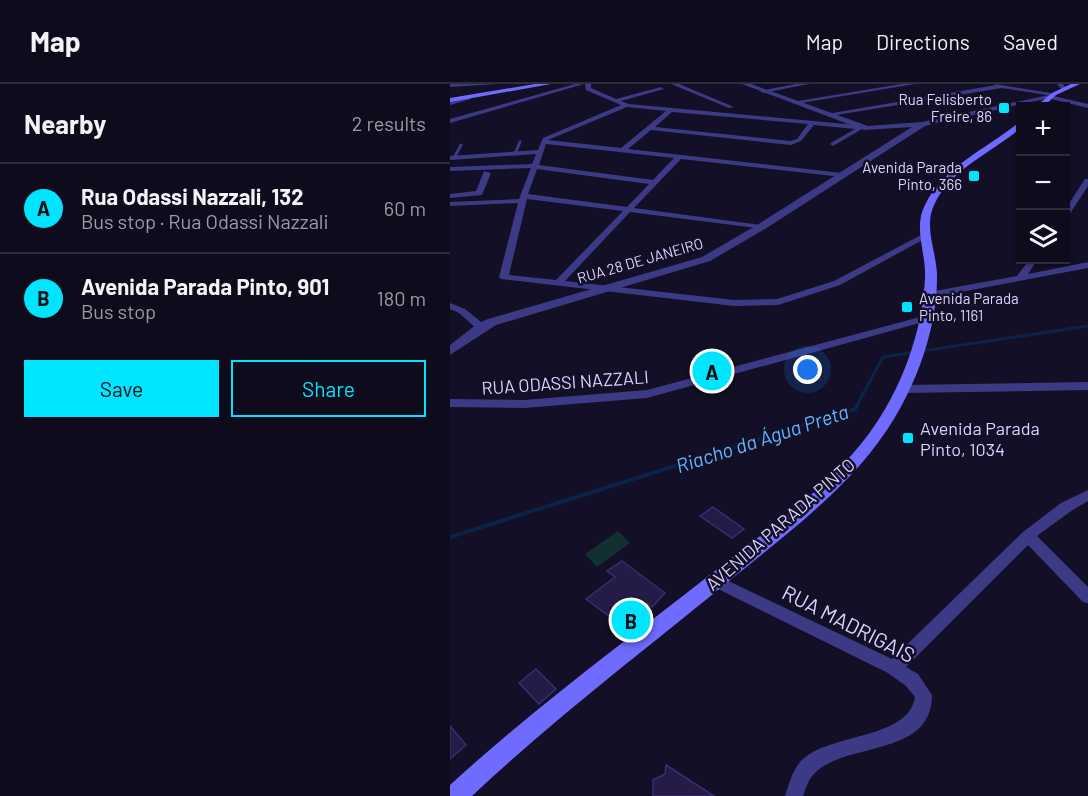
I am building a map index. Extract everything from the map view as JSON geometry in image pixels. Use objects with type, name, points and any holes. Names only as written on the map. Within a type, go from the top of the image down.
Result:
[{"type":"main road","points":[[450,90],[495,84]]},
{"type":"main road","points":[[524,90],[532,87],[532,84]]},
{"type":"main road","points":[[450,102],[549,84]]},
{"type":"main road","points":[[1044,102],[1062,86],[1077,84]]},
{"type":"main road","name":"AVENIDA PARADA PINTO","points":[[455,796],[487,765],[574,692],[818,496],[873,439],[904,389],[924,319],[929,295],[930,261],[924,237],[925,214],[931,201],[944,185],[976,155],[1016,129]]},
{"type":"street","points":[[450,85],[495,84]]},
{"type":"street","points":[[450,121],[581,84]]},
{"type":"street","points":[[588,84],[588,89],[626,106],[811,125],[863,128],[922,123],[1051,95]]},
{"type":"street","points":[[675,84],[730,107]]},
{"type":"street","points":[[745,84],[863,128]]},
{"type":"street","points":[[763,90],[806,84]]},
{"type":"street","points":[[795,102],[912,84]]},
{"type":"street","points":[[830,114],[1000,85],[1051,95],[1088,106]]},
{"type":"street","points":[[614,101],[661,89]]},
{"type":"street","points":[[626,106],[548,137],[544,142],[538,152],[523,198],[504,277],[734,303],[778,302],[837,283],[924,237]]},
{"type":"street","points":[[623,150],[670,111]]},
{"type":"street","name":"RUA 28 DE JANEIRO","points":[[450,351],[481,327],[599,289],[706,260],[922,123]]},
{"type":"street","points":[[649,128],[791,143],[799,140],[811,125]]},
{"type":"street","points":[[833,144],[863,128]]},
{"type":"street","points":[[544,142],[842,175]]},
{"type":"street","points":[[452,158],[538,152]]},
{"type":"street","points":[[557,284],[679,157]]},
{"type":"street","points":[[450,174],[507,172],[514,166]]},
{"type":"street","points":[[450,169],[534,166],[654,182]]},
{"type":"street","points":[[452,201],[479,193],[487,173]]},
{"type":"street","points":[[1067,210],[1088,181]]},
{"type":"street","points":[[452,201],[523,198],[761,227]]},
{"type":"street","points":[[450,214],[452,201]]},
{"type":"street","points":[[1020,278],[1030,264]]},
{"type":"street","points":[[929,295],[1088,265]]},
{"type":"street","points":[[450,306],[462,311],[481,327]]},
{"type":"street","name":"RUA ODASSI NAZZALI","points":[[450,403],[524,404],[647,394],[924,319]]},
{"type":"street","points":[[904,389],[1088,386]]},
{"type":"street","points":[[894,669],[1028,536],[1066,507],[1088,495]]},
{"type":"street","points":[[1028,536],[1088,597]]},
{"type":"street","name":"RUA MADRIGAIS","points":[[715,581],[894,669],[920,687],[924,695],[922,714],[916,723],[897,732],[848,746],[818,758],[801,777],[794,796]]},
{"type":"lane","points":[[515,154],[520,141]]},
{"type":"lane","points":[[452,158],[461,145]]},
{"type":"green space","points":[[618,531],[630,543],[597,567],[585,554]]},
{"type":"building","points":[[713,507],[744,529],[732,538],[700,516]]},
{"type":"building","points":[[622,561],[665,593],[652,607],[647,603],[621,625],[586,599],[615,577],[607,571]]},
{"type":"building","points":[[536,669],[556,689],[539,704],[519,683]]},
{"type":"building","points":[[450,726],[466,745],[450,759]]},
{"type":"building","points":[[666,765],[714,796],[653,796],[653,780],[665,774]]},
{"type":"waterway","name":"Riacho da Água Preta","points":[[856,407],[883,357],[1088,326]]},
{"type":"waterway","name":"Riacho da Água Preta","points":[[450,537],[856,407]]},
{"type":"place","name":"Rua Felisberto Freire, 86","points":[[1004,108]]},
{"type":"place","name":"Avenida Parada Pinto, 366","points":[[974,176]]},
{"type":"place","name":"Avenida Parada Pinto, 1161","points":[[907,307]]},
{"type":"place","name":"Rua Odassi Nazzali, 132","points":[[712,371]]},
{"type":"place","name":"Avenida Parada Pinto, 1034","points":[[908,438]]},
{"type":"place","name":"Avenida Parada Pinto, 901","points":[[631,620]]}]
